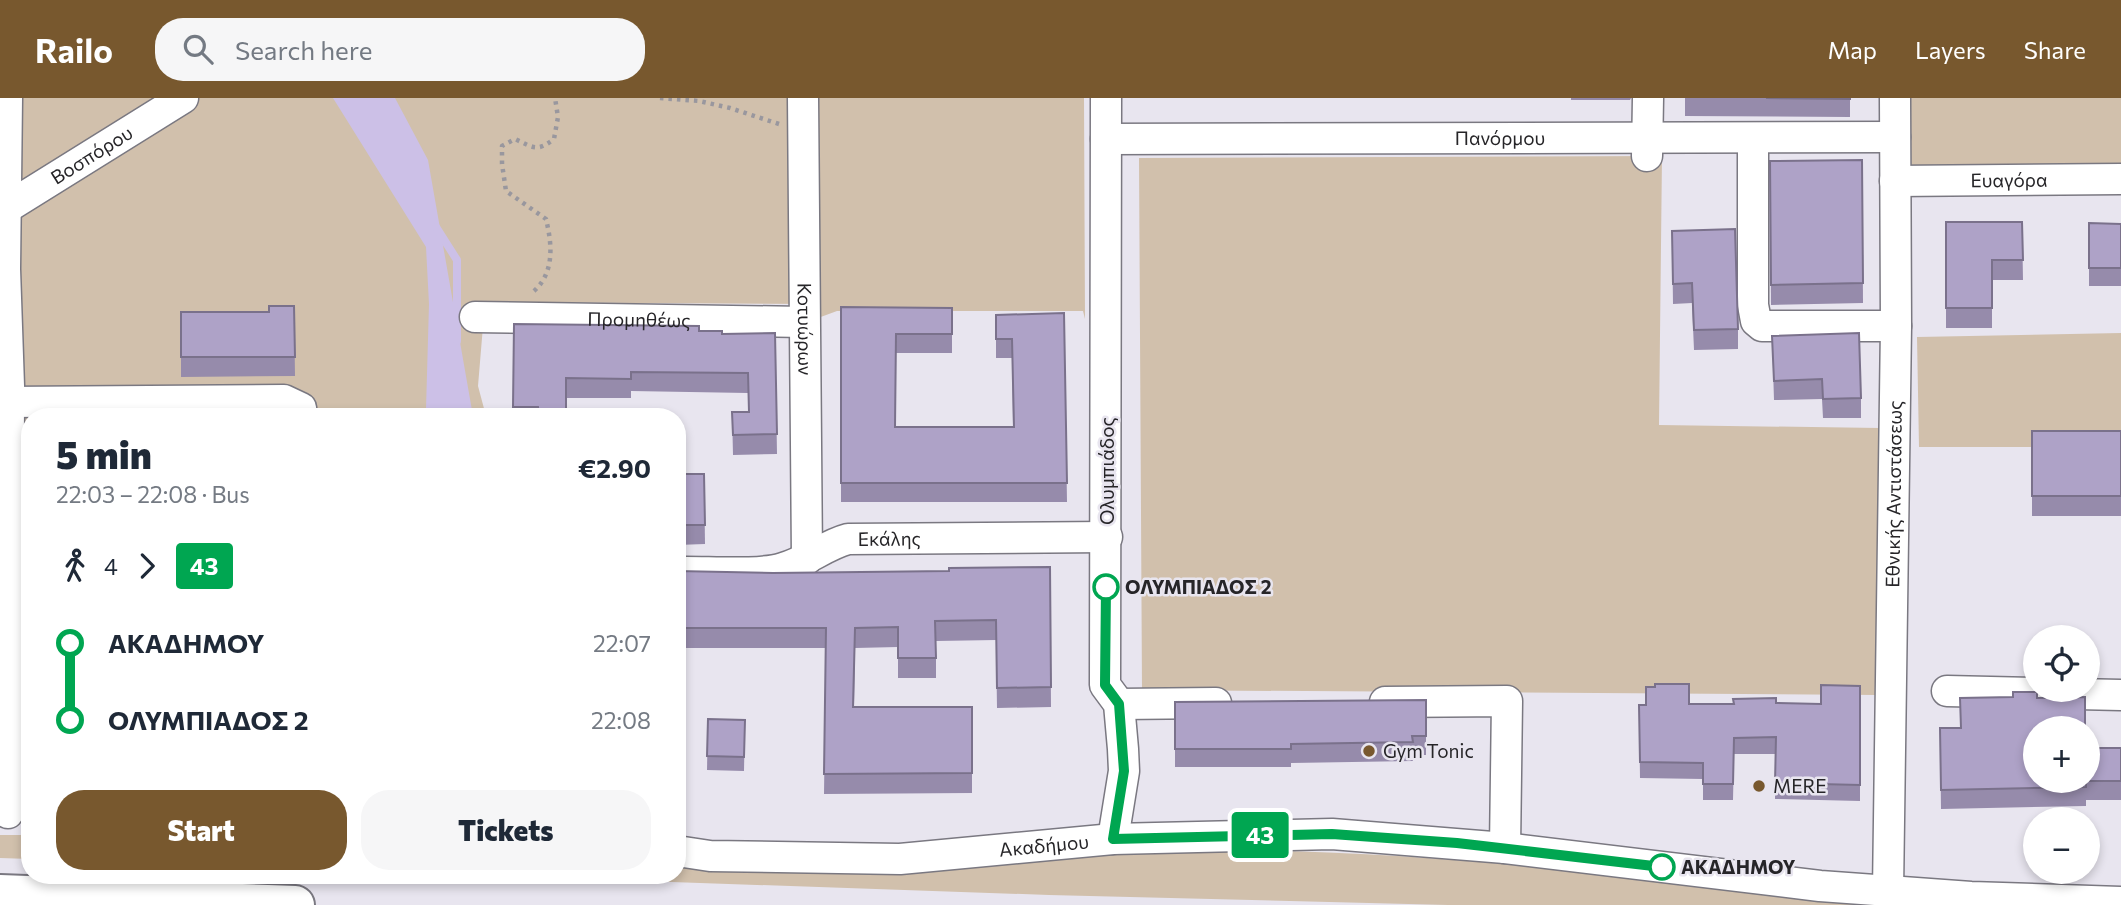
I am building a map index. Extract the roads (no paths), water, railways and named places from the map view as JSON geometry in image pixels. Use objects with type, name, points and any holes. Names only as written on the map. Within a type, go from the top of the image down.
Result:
[{"type":"highway","points":[[0,894],[295,905]]},
{"type":"street","points":[[7,98],[2,271],[12,569],[13,813]]},
{"type":"street","name":"Βοσπόρου","points":[[3,210],[183,98]]},
{"type":"street","name":"Κοτυώρων","points":[[803,98],[807,559]]},
{"type":"street","name":"Ολυμπιάδος","points":[[1106,98],[1105,685],[1119,704],[1124,771],[1113,839]]},
{"type":"street","points":[[1648,98],[1648,136]]},
{"type":"street","name":"Εθνικής Αντιστάσεως","points":[[1888,891],[1896,326],[1895,98]]},
{"type":"street","name":"Πανόρμου","points":[[1106,139],[1895,137]]},
{"type":"street","points":[[1753,138],[1756,321],[1762,326],[1896,326]]},
{"type":"street","name":"Ευαγόρα","points":[[1895,181],[2121,180]]},
{"type":"street","name":"Προμηθέως","points":[[483,318],[804,323]]},
{"type":"street","points":[[8,402],[285,400],[301,408]]},
{"type":"street","name":"Εκάλης","points":[[686,572],[772,571],[807,559],[835,542],[848,539],[1107,537]]},
{"type":"street","points":[[1947,691],[2121,695]]},
{"type":"street","points":[[1355,702],[1507,701],[1505,848]]},
{"type":"street","points":[[1119,704],[1244,703]]},
{"type":"street","name":"Ακαδήμου","points":[[686,852],[710,856],[900,859],[1113,839],[1332,834],[1505,848],[1820,886],[1971,897],[2121,902]]},
{"type":"waterway","points":[[436,227],[457,260],[457,341]]},
{"type":"place","name":"ΟΛΥΜΠΙΑΔΟΣ 2","points":[[1106,587]]},
{"type":"place","name":"Gym Tonic","points":[[1369,751]]},
{"type":"place","name":"MERE","points":[[1759,786]]},
{"type":"place","name":"ΑΚΑΔΗΜΟΥ","points":[[1662,867]]}]
